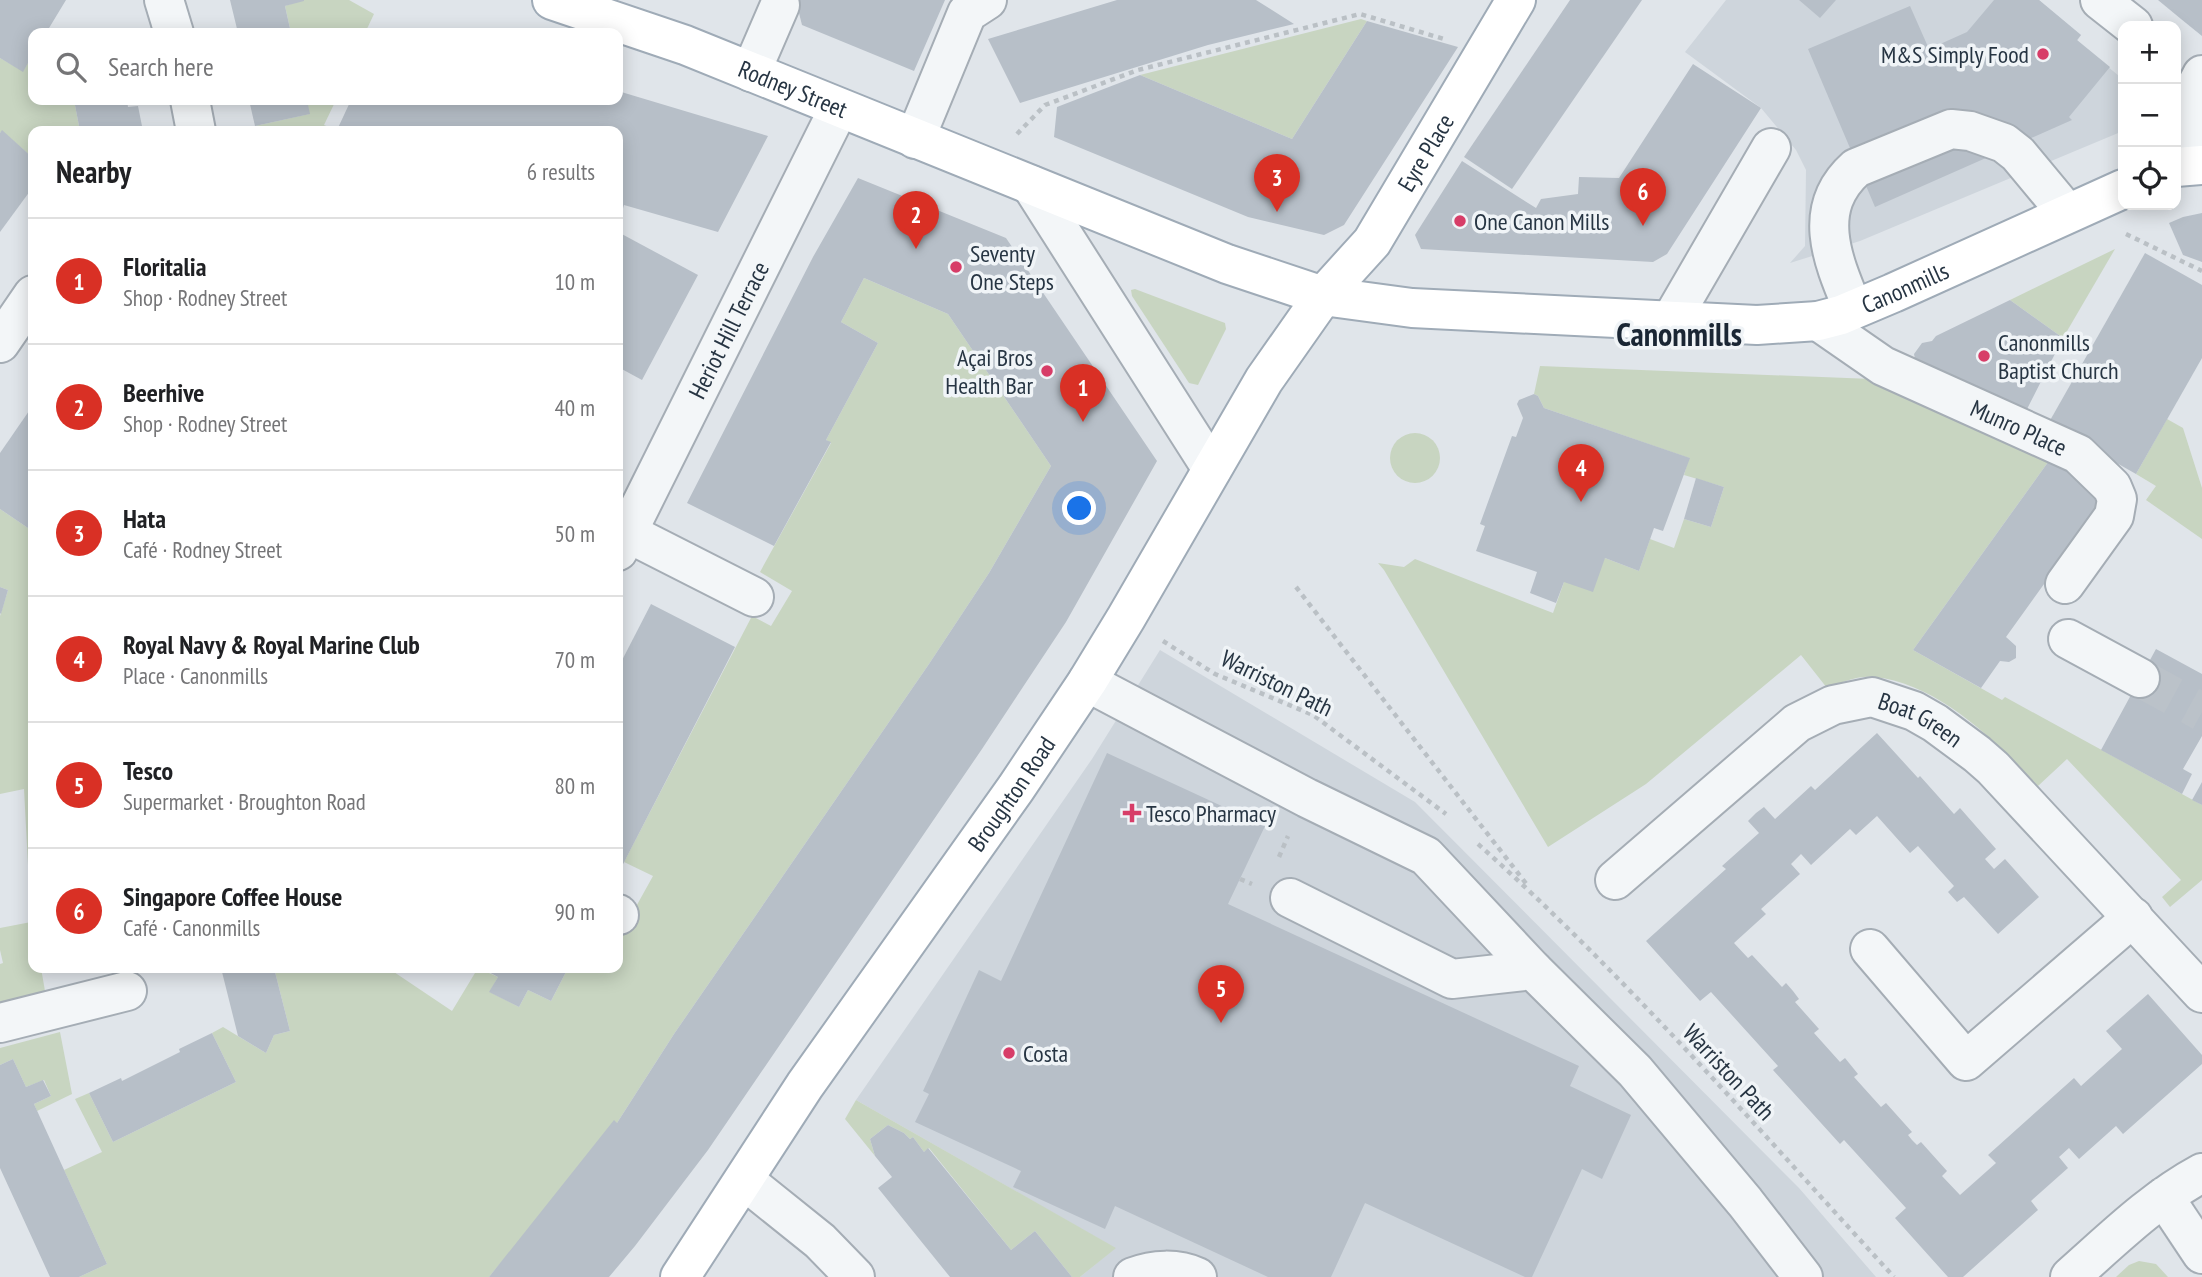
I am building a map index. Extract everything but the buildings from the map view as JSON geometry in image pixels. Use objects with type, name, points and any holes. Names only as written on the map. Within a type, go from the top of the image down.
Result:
[{"type":"main road","name":"Rodney Street","points":[[552,0],[685,45],[1227,264],[1323,296]]},
{"type":"main road","name":"Eyre Place","points":[[1323,296],[1372,242],[1516,0]]},
{"type":"main road","name":"Canonmills","points":[[1323,296],[1412,308],[1670,322],[1757,325],[1818,321],[1841,315],[2112,194]]},
{"type":"main road","name":"Broughton Road","points":[[680,1277],[805,1085],[1016,788],[1087,682],[1264,380],[1323,296]]},
{"type":"street","points":[[164,0],[172,28]]},
{"type":"street","points":[[915,139],[967,13],[987,0]]},
{"type":"street","points":[[2100,0],[2127,21]]},
{"type":"street","points":[[751,72],[780,5]]},
{"type":"street","points":[[2191,165],[2192,72]]},
{"type":"street","points":[[191,105],[195,126]]},
{"type":"street","name":"Heriot Hill Terrace","points":[[623,542],[839,108]]},
{"type":"street","points":[[1853,309],[1832,250],[1829,220],[1836,191],[1844,178],[1856,168],[1951,130],[1970,131],[2004,143],[2018,154],[2067,212]]},
{"type":"street","points":[[1670,322],[1771,148]]},
{"type":"street","points":[[1031,185],[1212,469]]},
{"type":"street","points":[[0,343],[28,302]]},
{"type":"street","name":"Munro Place","points":[[1818,321],[1883,366],[2078,454],[2112,487],[2117,499],[2114,516],[2065,584]]},
{"type":"street","points":[[623,542],[754,597]]},
{"type":"street","points":[[2068,639],[2140,678]]},
{"type":"street","points":[[1087,682],[1307,798],[1426,856],[1533,970],[1635,1072],[1745,1202],[1803,1277]]},
{"type":"street","name":"Boat Green","points":[[1615,880],[1714,786],[1797,723],[1833,705],[1872,697],[1914,711],[1977,754],[2087,854],[2133,917],[2195,970]]},
{"type":"street","points":[[1283,882],[1452,979],[1533,970]]},
{"type":"street","points":[[1870,949],[1966,1061],[2133,917]]},
{"type":"street","points":[[0,1023],[127,991]]},
{"type":"street","points":[[2070,1277],[2132,1221],[2202,1173]]},
{"type":"street","points":[[744,1180],[820,1241],[855,1277]]},
{"type":"street","points":[[2164,1197],[2202,1254]]},
{"type":"street","points":[[1133,1277],[1162,1270],[1185,1272],[1197,1277]]},
{"type":"path","points":[[1045,105],[1138,71],[1360,13],[1485,51]]},
{"type":"path","points":[[2112,194],[2128,236],[2202,271]]},
{"type":"path","name":"Warriston Path","points":[[1296,587],[1535,895]]},
{"type":"path","name":"Warriston Path","points":[[1126,618],[1215,674],[1313,715],[1453,821]]},
{"type":"path","points":[[1283,882],[1307,798]]},
{"type":"path","name":"Warriston Path","points":[[1474,839],[1535,895],[1678,1042],[1894,1277]]},
{"type":"shaded area","points":[[1726,0],[2039,0],[2081,35],[2077,41],[2118,75],[2118,133],[1860,241],[1790,263],[1805,246],[1806,170],[1796,150],[1761,108],[1685,52]]},
{"type":"shaded area","points":[[1160,650],[1415,802],[1799,1188],[1876,1277],[1080,1277],[1115,1248],[856,1100],[1092,759]]},
{"type":"green space","points":[[302,0],[349,0],[374,14],[367,28],[290,28],[285,6]]},
{"type":"green space","points":[[1361,19],[1367,21],[1292,139],[1140,75]]},
{"type":"green space","points":[[0,58],[23,71],[28,62],[28,105],[75,105],[79,126],[28,126],[28,154],[2,131],[0,133]]},
{"type":"green space","points":[[308,105],[334,105],[324,125],[326,126],[255,126],[309,114]]},
{"type":"green space","points":[[2115,249],[2063,338],[2010,300]]},
{"type":"green space","points":[[864,278],[948,314],[1051,466],[989,573],[929,664],[674,1034],[617,1123],[489,1277],[79,1277],[107,1264],[64,1170],[102,1152],[75,1099],[89,1093],[113,1142],[236,1082],[212,1033],[223,1027],[266,1053],[274,1035],[290,1031],[275,973],[395,973],[452,1011],[475,973],[489,973],[498,977],[490,992],[519,1007],[528,990],[551,1001],[565,973],[623,973],[623,930],[653,876],[624,862],[752,616],[771,626],[792,591],[760,572],[831,443],[826,440],[878,343],[841,322]]},
{"type":"green space","points":[[1135,289],[1225,323],[1226,329],[1198,385],[1189,383],[1132,296],[1131,290]]},
{"type":"green space","points":[[1540,366],[1872,379],[2051,458],[1913,650],[2202,805],[2202,880],[2170,907],[2162,897],[2181,880],[2067,759],[2038,786],[1965,717],[1921,690],[1874,677],[1856,678],[1827,688],[1801,655],[1646,784],[1548,847],[1378,563],[1404,567],[1415,559],[1553,613],[1564,582],[1605,558],[1639,571],[1650,539],[1674,548],[1684,519],[1711,527],[1724,487],[1684,475],[1689,458],[1544,408],[1534,394]]},
{"type":"green space","points":[[2167,419],[2183,428],[2202,488],[2202,539],[2146,500],[2156,486],[2136,474]]},
{"type":"green space","points":[[1415,433],[1432,441],[1440,458],[1432,475],[1415,483],[1398,475],[1390,458],[1398,441]]},
{"type":"green space","points":[[0,509],[28,528],[28,865],[24,789],[0,794],[0,616],[8,590],[0,587]]},
{"type":"green space","points":[[28,923],[28,973],[42,973],[45,991],[0,1003],[0,964],[3,963],[0,928]]},
{"type":"green space","points":[[60,1032],[72,1094],[37,1111],[34,1104],[51,1096],[44,1080],[26,1087],[13,1059],[0,1065],[0,1048]]},
{"type":"green space","points":[[856,1100],[1116,1248],[1080,1277],[1072,1277],[1035,1231],[1011,1250],[929,1148],[924,1152],[913,1137],[910,1139],[888,1125],[870,1139],[875,1156],[845,1119]]},
{"type":"green space","points":[[2139,1261],[2156,1264],[2168,1277],[2116,1277],[2129,1265]]},
{"type":"tunnel","points":[[2140,678],[2202,712]]},
{"type":"place","name":"M&S Simply Food","points":[[2043,54]]},
{"type":"place","name":"Hata","points":[[1277,212]]},
{"type":"place","name":"One Canon Mills","points":[[1460,221]]},
{"type":"place","name":"Singapore Coffee House","points":[[1643,226]]},
{"type":"place","name":"Beerhive","points":[[916,249]]},
{"type":"place","name":"Seventy One Steps","points":[[956,267]]},
{"type":"place","name":"Canonmills Baptist Church","points":[[1984,356]]},
{"type":"place","name":"Açai Bros Health Bar","points":[[1047,371]]},
{"type":"place","name":"Floritalia","points":[[1083,422]]},
{"type":"place","name":"Royal Navy & Royal Marine Club","points":[[1581,502]]},
{"type":"place","name":"Tesco Pharmacy","points":[[1132,813]]},
{"type":"place","name":"Tesco","points":[[1221,1023]]},
{"type":"place","name":"Costa","points":[[1009,1053]]},
{"type":"district","name":"Canonmills","points":[[1679,334]]}]
